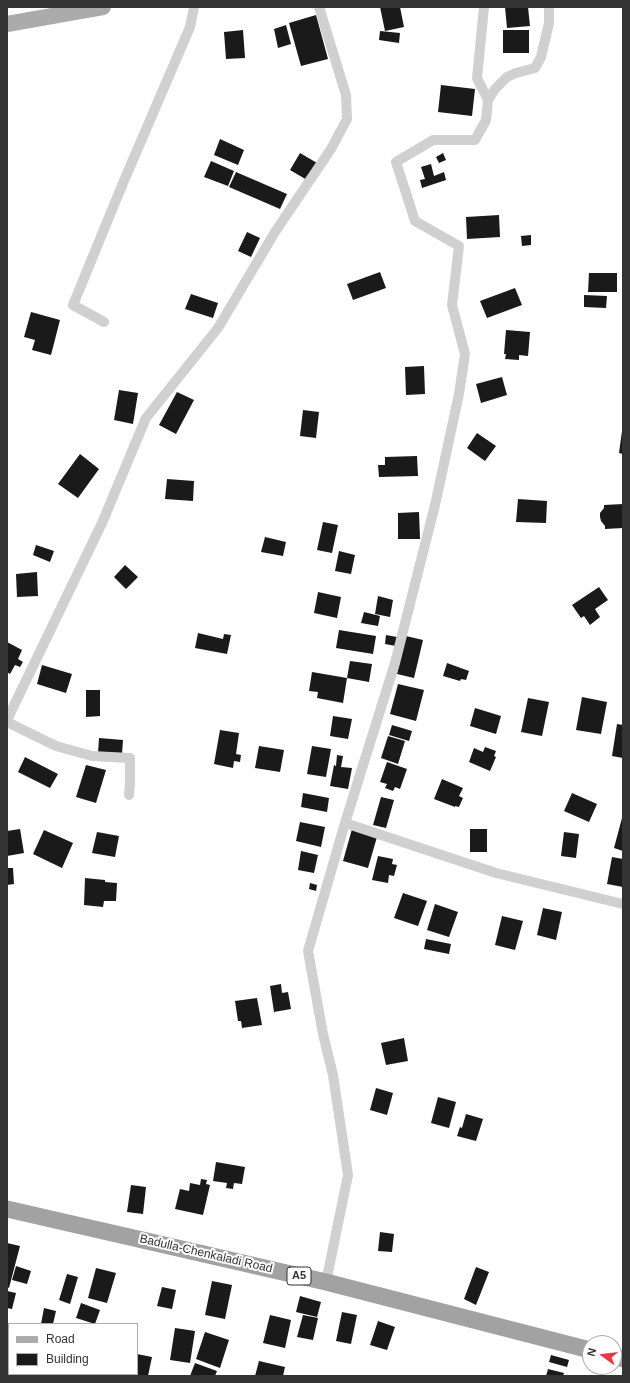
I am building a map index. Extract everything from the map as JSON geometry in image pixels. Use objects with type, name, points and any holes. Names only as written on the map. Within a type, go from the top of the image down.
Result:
[{"type":"highway","name":"Badulla-Chenkaladi Road","points":[[7,1209],[326,1282],[582,1348]]},
{"type":"main road","points":[[7,24],[103,7]]},
{"type":"street","points":[[104,322],[74,305],[123,184],[190,28],[194,7]]},
{"type":"street","points":[[129,795],[130,758],[92,756],[56,746],[7,721],[102,524],[146,418],[218,328],[275,232],[331,149],[347,119],[346,96],[319,7]]},
{"type":"street","points":[[484,7],[477,78],[488,100]]},
{"type":"street","points":[[326,1282],[348,1174],[333,1074],[323,1034],[308,951],[345,823],[395,663],[435,505],[459,394],[465,354],[452,305],[459,246],[415,221],[396,162],[433,140],[476,140],[486,120],[488,100],[495,89],[507,77],[535,68],[541,57],[549,23],[549,7]]},
{"type":"street","points":[[345,823],[496,873],[623,904]]},
{"type":"building","points":[[380,7],[400,7],[404,27],[385,31]]},
{"type":"building","points":[[505,7],[528,7],[530,26],[507,28]]},
{"type":"building","points":[[316,15],[328,59],[301,66],[289,23]]},
{"type":"building","points":[[286,25],[291,44],[278,48],[274,29]]},
{"type":"building","points":[[243,30],[245,58],[226,59],[224,32]]},
{"type":"building","points":[[503,30],[529,30],[529,53],[503,53]]},
{"type":"building","points":[[380,31],[400,33],[399,43],[379,40]]},
{"type":"building","points":[[441,85],[475,89],[472,116],[438,112]]},
{"type":"building","points":[[220,139],[244,150],[238,165],[214,155]]},
{"type":"building","points":[[300,153],[317,163],[307,180],[290,170]]},
{"type":"building","points":[[443,153],[446,160],[439,163],[436,157]]},
{"type":"building","points":[[211,161],[234,171],[228,186],[204,177]]},
{"type":"building","points":[[431,164],[434,176],[444,172],[446,180],[422,188],[420,180],[425,179],[421,167]]},
{"type":"building","points":[[236,172],[287,194],[280,209],[229,187]]},
{"type":"building","points":[[499,215],[500,237],[467,239],[466,217]]},
{"type":"building","points":[[247,232],[260,238],[251,257],[238,251]]},
{"type":"building","points":[[531,235],[531,245],[522,246],[521,236]]},
{"type":"building","points":[[380,272],[386,288],[353,300],[347,284]]},
{"type":"building","points":[[589,273],[617,273],[617,292],[588,292]]},
{"type":"building","points":[[515,288],[522,305],[487,318],[480,301]]},
{"type":"building","points":[[191,294],[218,303],[213,318],[185,309]]},
{"type":"building","points":[[584,295],[607,296],[606,308],[584,307]]},
{"type":"building","points":[[31,312],[60,320],[51,355],[32,350],[35,340],[24,337]]},
{"type":"building","points":[[506,330],[530,332],[528,356],[519,355],[519,360],[505,359]]},
{"type":"building","points":[[424,366],[425,394],[406,395],[405,367]]},
{"type":"building","points":[[502,377],[507,395],[481,403],[476,384]]},
{"type":"building","points":[[119,390],[138,393],[133,424],[114,420]]},
{"type":"building","points":[[177,392],[194,400],[176,434],[159,425]]},
{"type":"building","points":[[303,410],[319,412],[316,438],[300,436]]},
{"type":"building","points":[[623,431],[623,454],[619,453]]},
{"type":"building","points":[[477,433],[496,446],[485,461],[467,448]]},
{"type":"building","points":[[80,454],[99,469],[78,498],[58,484]]},
{"type":"building","points":[[417,456],[418,476],[379,477],[378,465],[385,465],[385,457]]},
{"type":"building","points":[[167,479],[194,481],[193,501],[165,499]]},
{"type":"building","points":[[518,499],[547,501],[546,523],[516,522]]},
{"type":"building","points":[[623,504],[623,528],[605,529],[600,517],[600,513],[604,508],[604,505]]},
{"type":"building","points":[[419,512],[420,539],[398,539],[398,513]]},
{"type":"building","points":[[323,522],[338,525],[332,553],[317,550]]},
{"type":"building","points":[[265,537],[286,542],[283,556],[261,552]]},
{"type":"building","points":[[36,545],[54,551],[50,562],[33,555]]},
{"type":"building","points":[[339,551],[355,555],[351,574],[335,571]]},
{"type":"building","points":[[125,565],[138,577],[126,589],[114,577]]},
{"type":"building","points":[[37,572],[38,596],[17,597],[16,574]]},
{"type":"building","points":[[599,587],[608,600],[595,609],[600,617],[590,625],[584,616],[581,618],[572,605]]},
{"type":"building","points":[[318,592],[341,597],[337,618],[314,613]]},
{"type":"building","points":[[378,596],[393,600],[390,617],[375,614]]},
{"type":"building","points":[[364,612],[380,616],[378,626],[361,623]]},
{"type":"building","points":[[339,630],[376,636],[373,654],[336,648]]},
{"type":"building","points":[[198,633],[223,639],[224,634],[231,635],[227,654],[195,648]]},
{"type":"building","points":[[386,635],[397,637],[396,646],[385,644]]},
{"type":"building","points":[[406,636],[423,640],[414,678],[397,674]]},
{"type":"building","points":[[7,642],[22,650],[18,659],[23,662],[20,667],[15,665],[10,674],[7,672]]},
{"type":"building","points":[[350,661],[372,664],[369,682],[347,678]]},
{"type":"building","points":[[447,663],[469,671],[466,680],[461,679],[460,681],[443,676]]},
{"type":"building","points":[[42,665],[72,674],[66,693],[37,684]]},
{"type":"building","points":[[312,672],[347,678],[343,703],[317,698],[318,692],[309,691]]},
{"type":"building","points":[[398,684],[424,690],[416,721],[390,714]]},
{"type":"building","points":[[86,690],[100,690],[100,716],[86,717]]},
{"type":"building","points":[[582,697],[607,702],[601,734],[576,730]]},
{"type":"building","points":[[528,698],[549,702],[542,736],[521,732]]},
{"type":"building","points":[[475,708],[501,716],[496,734],[470,726]]},
{"type":"building","points":[[333,716],[352,719],[348,739],[330,736]]},
{"type":"building","points":[[617,724],[623,725],[623,758],[612,756]]},
{"type":"building","points":[[392,725],[412,731],[409,741],[389,735]]},
{"type":"building","points":[[220,730],[239,733],[236,754],[241,755],[240,762],[234,761],[233,768],[214,764]]},
{"type":"building","points":[[388,736],[405,741],[398,764],[381,758]]},
{"type":"building","points":[[99,738],[123,740],[122,754],[98,753]]},
{"type":"building","points":[[259,746],[284,750],[280,772],[255,768]]},
{"type":"building","points":[[312,746],[331,749],[326,777],[307,774]]},
{"type":"building","points":[[485,747],[496,751],[494,756],[496,757],[490,771],[469,762],[474,748],[483,752]]},
{"type":"building","points":[[337,755],[343,756],[341,767],[352,768],[348,789],[330,786],[334,765],[336,766]]},
{"type":"building","points":[[25,757],[58,774],[50,788],[18,772]]},
{"type":"building","points":[[387,762],[407,769],[400,789],[395,787],[393,791],[385,788],[387,784],[380,782]]},
{"type":"building","points":[[86,765],[106,770],[96,803],[76,797]]},
{"type":"building","points":[[442,779],[463,788],[459,796],[463,798],[459,807],[455,807],[434,799]]},
{"type":"building","points":[[303,793],[329,798],[327,812],[301,807]]},
{"type":"building","points":[[572,793],[597,804],[589,822],[564,811]]},
{"type":"building","points":[[381,797],[394,800],[386,828],[373,825]]},
{"type":"building","points":[[622,818],[623,819],[623,851],[614,848]]},
{"type":"building","points":[[300,822],[325,827],[321,847],[296,841]]},
{"type":"building","points":[[20,829],[24,853],[7,856],[7,831]]},
{"type":"building","points":[[352,829],[377,837],[368,868],[343,861]]},
{"type":"building","points":[[470,829],[487,829],[487,852],[470,852]]},
{"type":"building","points":[[44,830],[73,843],[62,868],[33,854]]},
{"type":"building","points":[[97,832],[119,836],[115,857],[92,853]]},
{"type":"building","points":[[564,832],[579,834],[576,858],[561,856]]},
{"type":"building","points":[[301,851],[318,855],[314,873],[298,870]]},
{"type":"building","points":[[378,856],[393,859],[392,864],[397,865],[394,876],[389,875],[388,883],[372,880]]},
{"type":"building","points":[[612,857],[623,859],[623,887],[607,884]]},
{"type":"building","points":[[7,868],[13,868],[14,884],[7,885]]},
{"type":"building","points":[[85,878],[117,883],[116,901],[104,901],[103,907],[84,905]]},
{"type":"building","points":[[310,883],[317,885],[316,891],[309,889]]},
{"type":"building","points":[[403,893],[427,901],[418,926],[394,918]]},
{"type":"building","points":[[435,904],[458,912],[449,937],[427,930]]},
{"type":"building","points":[[543,908],[562,912],[556,940],[537,935]]},
{"type":"building","points":[[502,916],[523,921],[515,950],[495,945]]},
{"type":"building","points":[[426,939],[451,944],[449,954],[424,949]]},
{"type":"building","points":[[281,984],[282,993],[288,992],[291,1009],[274,1012],[270,986]]},
{"type":"building","points":[[257,998],[262,1025],[242,1028],[241,1021],[238,1021],[235,1001]]},
{"type":"building","points":[[404,1038],[408,1061],[386,1065],[381,1043]]},
{"type":"building","points":[[376,1088],[393,1093],[387,1115],[370,1110]]},
{"type":"building","points":[[438,1097],[456,1102],[449,1128],[431,1123]]},
{"type":"building","points":[[466,1114],[483,1119],[476,1141],[457,1136],[460,1127],[462,1128]]},
{"type":"building","points":[[216,1162],[245,1167],[242,1184],[234,1183],[233,1189],[226,1188],[227,1183],[213,1181]]},
{"type":"building","points":[[201,1179],[207,1180],[206,1184],[210,1185],[203,1215],[175,1209],[180,1189],[189,1191],[190,1183],[200,1185]]},
{"type":"building","points":[[131,1185],[146,1187],[143,1214],[127,1212]]},
{"type":"building","points":[[380,1232],[394,1234],[392,1252],[378,1251]]},
{"type":"building","points":[[7,1243],[20,1246],[9,1288],[7,1287]]},
{"type":"building","points":[[16,1266],[31,1271],[27,1284],[12,1280]]},
{"type":"building","points":[[476,1267],[489,1272],[476,1305],[464,1299]]},
{"type":"building","points":[[96,1268],[116,1273],[107,1303],[88,1298]]},
{"type":"building","points":[[67,1274],[78,1277],[70,1304],[59,1300]]},
{"type":"building","points":[[212,1281],[232,1285],[225,1319],[205,1315]]},
{"type":"building","points":[[162,1287],[176,1290],[172,1309],[157,1306]]},
{"type":"building","points":[[7,1291],[16,1293],[12,1309],[7,1308]]},
{"type":"building","points":[[300,1296],[321,1302],[317,1317],[296,1312]]},
{"type":"building","points":[[81,1303],[100,1310],[95,1323],[76,1318]]},
{"type":"building","points":[[44,1308],[56,1311],[53,1323],[41,1323]]},
{"type":"building","points":[[342,1312],[357,1315],[351,1344],[336,1341]]},
{"type":"building","points":[[270,1315],[291,1320],[285,1348],[263,1343]]},
{"type":"building","points":[[303,1315],[318,1318],[313,1340],[297,1337]]},
{"type":"building","points":[[378,1321],[395,1327],[387,1350],[370,1345]]},
{"type":"building","points":[[175,1328],[195,1331],[190,1363],[170,1360]]},
{"type":"building","points":[[205,1332],[229,1340],[220,1368],[196,1359]]},
{"type":"building","points":[[138,1354],[152,1357],[148,1376],[128,1376],[138,1375]]},
{"type":"building","points":[[551,1355],[569,1360],[567,1367],[549,1362]]},
{"type":"building","points":[[259,1361],[285,1367],[283,1376],[255,1376]]},
{"type":"building","points":[[195,1363],[217,1371],[215,1376],[190,1376]]},
{"type":"building","points":[[548,1369],[564,1373],[563,1376],[546,1376]]},
{"type":"building","points":[[90,1375],[118,1375],[118,1376]]}]
